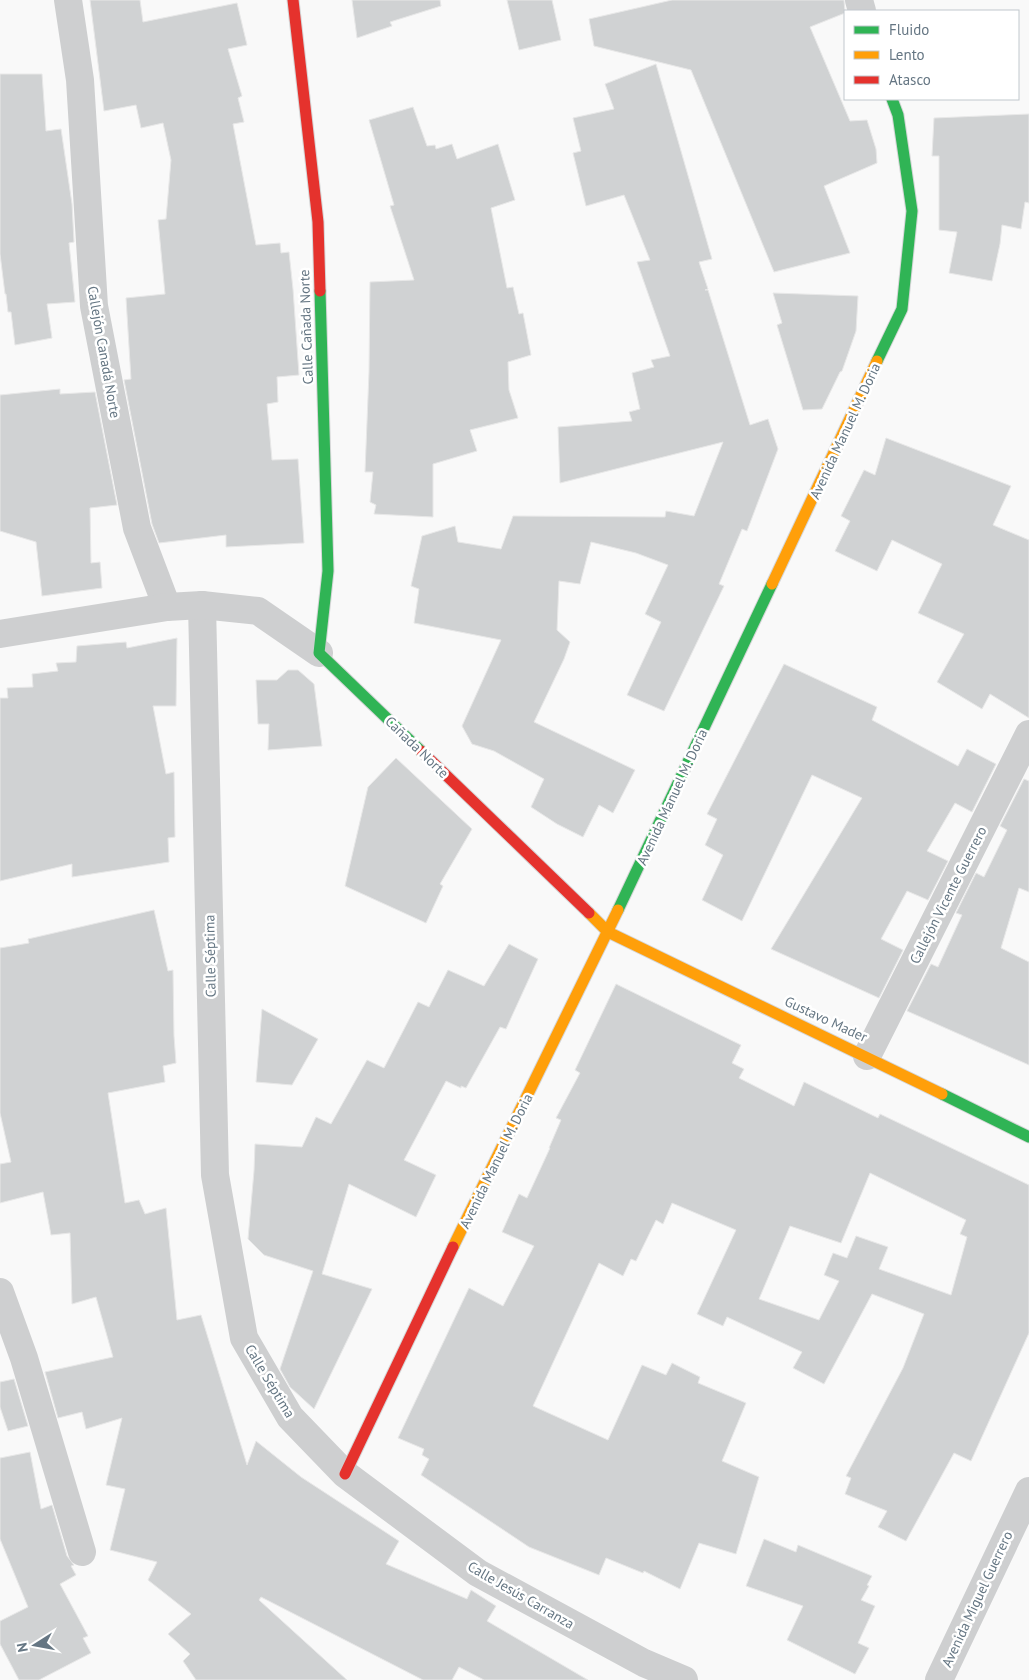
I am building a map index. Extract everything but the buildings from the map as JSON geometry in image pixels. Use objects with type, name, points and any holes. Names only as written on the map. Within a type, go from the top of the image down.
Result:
[{"type":"street","name":"Callejón Canadá Norte","points":[[68,0],[80,80],[94,306],[137,528],[167,607]]},
{"type":"street","name":"Calle Cañada Norte","points":[[294,0],[318,222],[328,571],[319,653]]},
{"type":"street","name":"Avenida Manuel M. Doria","points":[[345,1474],[608,932],[902,309],[912,211],[898,115],[892,100]]},
{"type":"street","points":[[0,634],[167,607],[202,605]]},
{"type":"street","name":"Cañada Norte","points":[[202,605],[258,610],[319,653],[608,932]]},
{"type":"street","name":"Calle Séptima","points":[[202,605],[215,1175],[244,1338],[290,1417],[345,1474]]},
{"type":"street","name":"Callejón Vicente Guerrero","points":[[867,1056],[1029,734]]},
{"type":"street","name":"Gustavo Mader","points":[[608,932],[867,1056],[1029,1137]]},
{"type":"street","points":[[0,1292],[24,1358],[82,1552]]},
{"type":"street","name":"Calle Jesús Carranza","points":[[345,1474],[478,1573],[640,1672],[684,1680]]},
{"type":"street","name":"Avenida Miguel Guerrero","points":[[939,1680],[1029,1491]]},
{"type":"traffic: fast","points":[[877,361],[902,309],[912,211],[898,115],[892,100]]},
{"type":"traffic: fast","points":[[320,291],[328,571],[319,653],[421,751]]},
{"type":"traffic: fast","points":[[618,910],[772,584]]},
{"type":"traffic: fast","points":[[942,1094],[1029,1137]]},
{"type":"traffic: slow","points":[[772,584],[877,361]]},
{"type":"traffic: slow","points":[[453,1247],[618,910]]},
{"type":"traffic: slow","points":[[589,913],[608,932],[942,1094]]},
{"type":"traffic: jam","points":[[293,0],[318,222],[320,291]]},
{"type":"traffic: jam","points":[[421,751],[589,913]]},
{"type":"traffic: jam","points":[[345,1474],[453,1247]]}]
